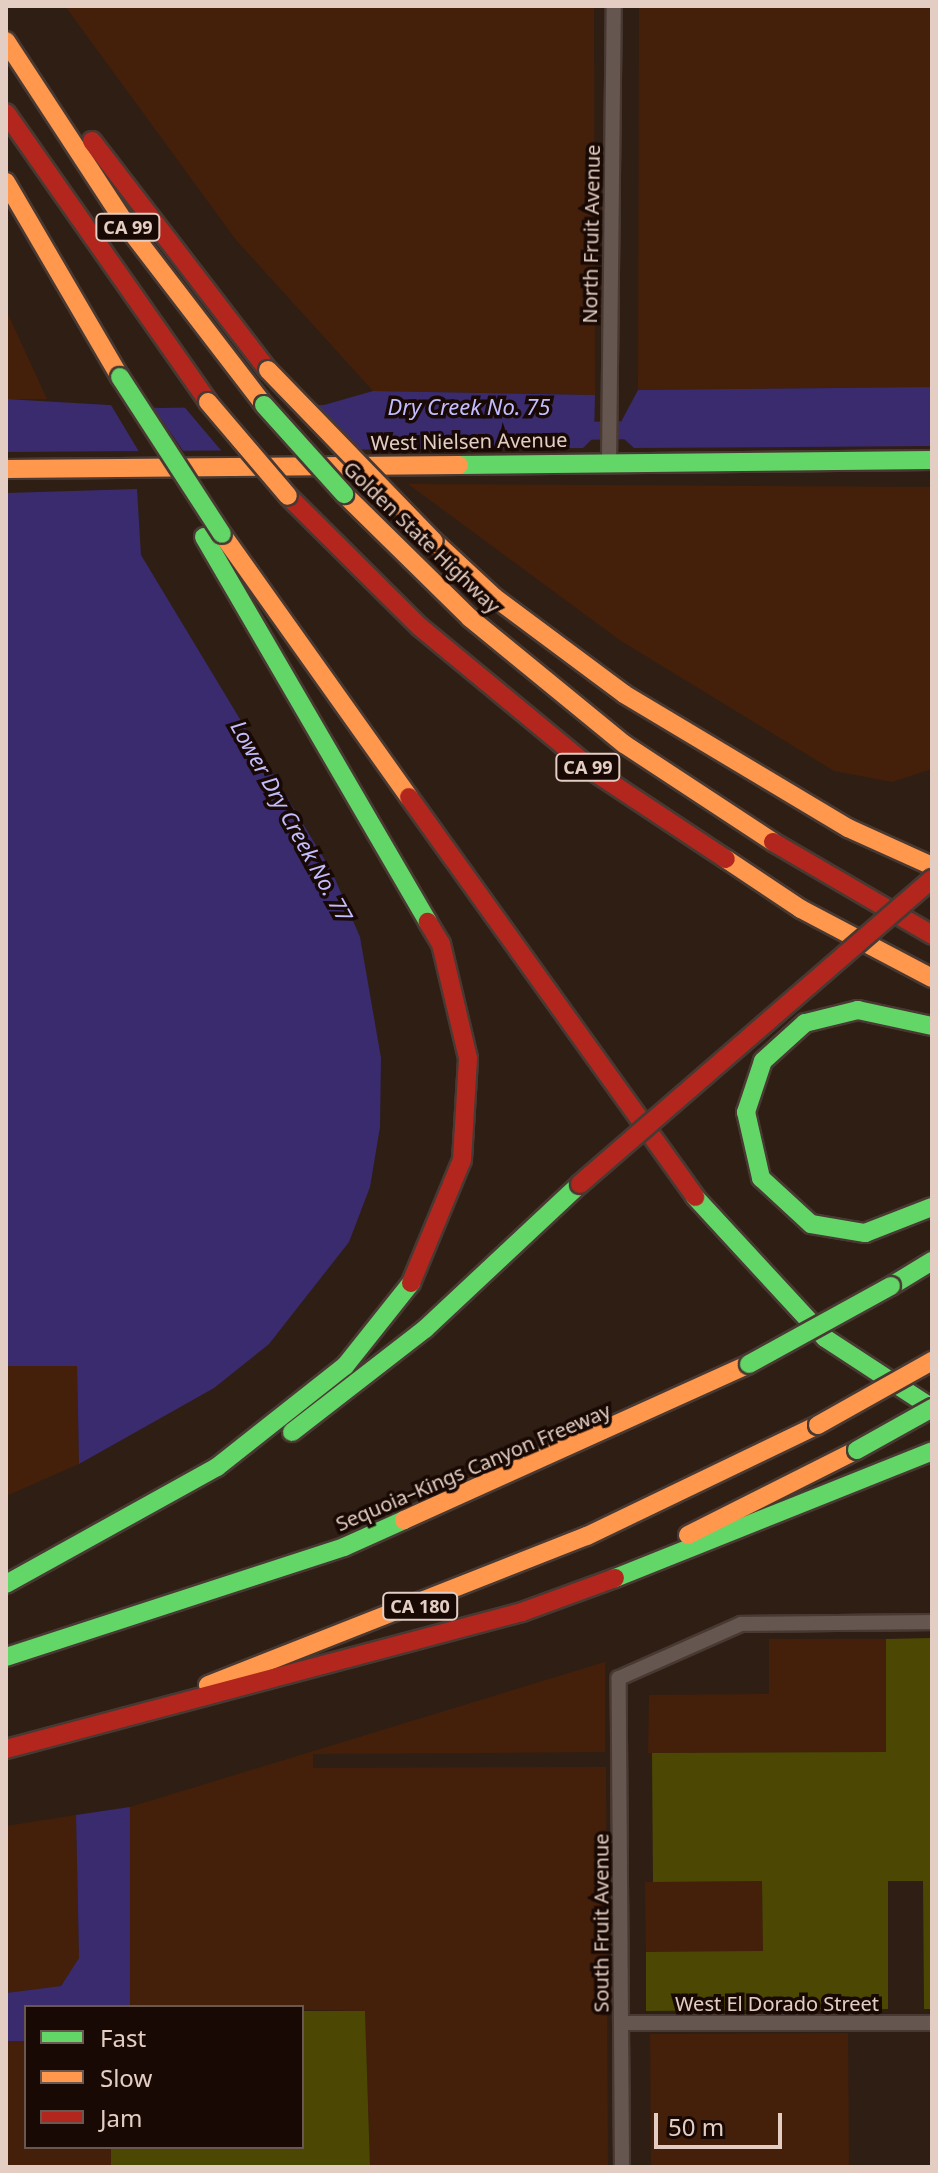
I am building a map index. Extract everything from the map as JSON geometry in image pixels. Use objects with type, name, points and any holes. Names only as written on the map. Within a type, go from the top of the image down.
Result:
[{"type":"main road","points":[[6,20],[146,218],[268,370],[434,541],[494,597],[624,694],[848,828],[932,866]]},
{"type":"main road","name":"Golden State Highway","points":[[6,41],[129,229],[264,405],[344,494],[470,618],[624,744],[721,812],[932,935]]},
{"type":"main road","name":"CA 99","points":[[6,113],[208,402],[288,496],[420,627],[599,775],[801,909],[932,978]]},
{"type":"main road","points":[[6,182],[170,457],[441,944],[468,1058],[462,1160],[416,1277],[345,1366],[205,1475],[6,1584]]},
{"type":"main road","name":"West Nielsen Avenue","points":[[6,469],[609,453],[932,460]]},
{"type":"main road","points":[[213,536],[708,1216],[825,1338],[932,1408],[857,1450],[522,1612]]},
{"type":"main road","points":[[6,1593],[127,1534],[322,1410],[425,1329],[580,1184],[932,879]]},
{"type":"main road","points":[[932,1026],[858,1010],[805,1023],[763,1061],[746,1120],[761,1178],[811,1224],[865,1233],[932,1207]]},
{"type":"main road","name":"Sequoia–Kings Canyon Freeway","points":[[6,1657],[344,1547],[749,1364],[932,1261]]},
{"type":"main road","name":"CA 180","points":[[6,1748],[366,1629],[602,1529],[818,1425],[932,1361]]},
{"type":"main road","points":[[6,1748],[522,1612],[932,1451]]},
{"type":"street","name":"North Fruit Avenue","points":[[609,453],[614,6]]},
{"type":"street","name":"South Fruit Avenue","points":[[622,2167],[619,1678],[741,1624],[932,1622]]},
{"type":"street","name":"West El Dorado Street","points":[[622,2023],[932,2023]]},
{"type":"shaded area","points":[[65,6],[594,6],[595,395],[373,391],[236,240]]},
{"type":"shaded area","points":[[639,6],[932,6],[932,387],[638,390]]},
{"type":"shaded area","points":[[6,310],[47,399],[6,399]]},
{"type":"shaded area","points":[[408,484],[932,487],[932,769],[892,782],[834,771],[621,641]]},
{"type":"shaded area","points":[[77,1365],[79,1464],[6,1496],[6,1366]]},
{"type":"shaded area","points":[[932,1638],[932,2009],[924,2009],[923,1881],[888,1881],[888,2009],[646,2011],[646,1952],[763,1951],[762,1881],[653,1882],[652,1753],[886,1752],[886,1639]]},
{"type":"shaded area","points":[[769,1639],[886,1639],[886,1752],[648,1753],[649,1695],[769,1694]]},
{"type":"shaded area","points":[[605,1662],[605,1752],[313,1754],[313,1768],[606,1767],[608,2167],[370,2167],[365,2011],[304,2010],[304,2005],[130,2005],[130,1807]]},
{"type":"shaded area","points":[[76,1815],[79,1958],[61,1986],[6,1993],[6,1826]]},
{"type":"shaded area","points":[[762,1881],[763,1952],[646,1952],[645,1882]]},
{"type":"shaded area","points":[[304,2011],[365,2011],[370,2167],[111,2167],[111,2149],[304,2149]]},
{"type":"shaded area","points":[[848,2033],[849,2167],[651,2167],[650,2034]]},
{"type":"shaded area","points":[[6,2041],[24,2041],[24,2149],[111,2149],[111,2167],[6,2167]]},
{"type":"water","points":[[932,387],[932,446],[634,448],[623,438],[622,420],[638,390]]},
{"type":"water","points":[[373,391],[595,395],[594,437],[583,448],[6,452],[6,399],[160,408],[324,405]]},
{"type":"water","name":"Lower Dry Creek No. 77","points":[[137,489],[141,555],[332,872],[360,937],[381,1058],[380,1127],[370,1187],[349,1242],[269,1344],[214,1388],[79,1464],[77,1366],[6,1366],[6,493]]},
{"type":"water","points":[[130,1807],[130,2005],[24,2005],[24,2041],[6,2041],[6,1993],[61,1986],[79,1958],[76,1815]]},
{"type":"pier","points":[[108,400],[150,403],[186,455],[141,455]]},
{"type":"pier","points":[[312,401],[363,454],[225,455],[181,403]]},
{"type":"waterway","name":"Dry Creek No. 75","points":[[571,431],[645,430]]},
{"type":"traffic: fast","points":[[120,377],[222,534]]},
{"type":"traffic: fast","points":[[264,405],[344,494]]},
{"type":"traffic: fast","points":[[459,465],[932,460]]},
{"type":"traffic: fast","points":[[204,537],[428,922]]},
{"type":"traffic: fast","points":[[932,1026],[858,1010],[805,1023],[763,1061],[746,1112],[761,1178],[811,1224],[865,1233],[932,1207]]},
{"type":"traffic: fast","points":[[292,1432],[425,1329],[580,1184]]},
{"type":"traffic: fast","points":[[695,1197],[825,1338],[932,1408]]},
{"type":"traffic: fast","points":[[891,1286],[932,1261]]},
{"type":"traffic: fast","points":[[6,1584],[217,1467],[345,1366],[411,1283]]},
{"type":"traffic: fast","points":[[749,1364],[891,1286]]},
{"type":"traffic: fast","points":[[857,1450],[932,1408]]},
{"type":"traffic: fast","points":[[615,1578],[932,1451]]},
{"type":"traffic: fast","points":[[6,1657],[344,1547],[404,1520]]},
{"type":"traffic: slow","points":[[6,41],[129,229],[264,405]]},
{"type":"traffic: slow","points":[[6,182],[120,377]]},
{"type":"traffic: slow","points":[[268,370],[434,541]]},
{"type":"traffic: slow","points":[[208,402],[288,496]]},
{"type":"traffic: slow","points":[[6,469],[459,465]]},
{"type":"traffic: slow","points":[[344,494],[470,618],[624,744],[773,842]]},
{"type":"traffic: slow","points":[[222,534],[409,797]]},
{"type":"traffic: slow","points":[[434,541],[494,597],[624,694],[848,828],[932,866]]},
{"type":"traffic: slow","points":[[726,859],[801,909],[932,978]]},
{"type":"traffic: slow","points":[[818,1425],[932,1361]]},
{"type":"traffic: slow","points":[[404,1520],[749,1364]]},
{"type":"traffic: slow","points":[[208,1685],[587,1536],[818,1425]]},
{"type":"traffic: slow","points":[[688,1535],[857,1450]]},
{"type":"traffic: jam","points":[[6,113],[208,402]]},
{"type":"traffic: jam","points":[[92,141],[268,370]]},
{"type":"traffic: jam","points":[[288,496],[420,627],[599,775],[726,859]]},
{"type":"traffic: jam","points":[[409,797],[695,1197]]},
{"type":"traffic: jam","points":[[773,842],[932,935]]},
{"type":"traffic: jam","points":[[580,1184],[932,879]]},
{"type":"traffic: jam","points":[[411,1283],[462,1160],[468,1058],[441,944],[428,922]]},
{"type":"traffic: jam","points":[[6,1749],[522,1612],[615,1578]]}]
